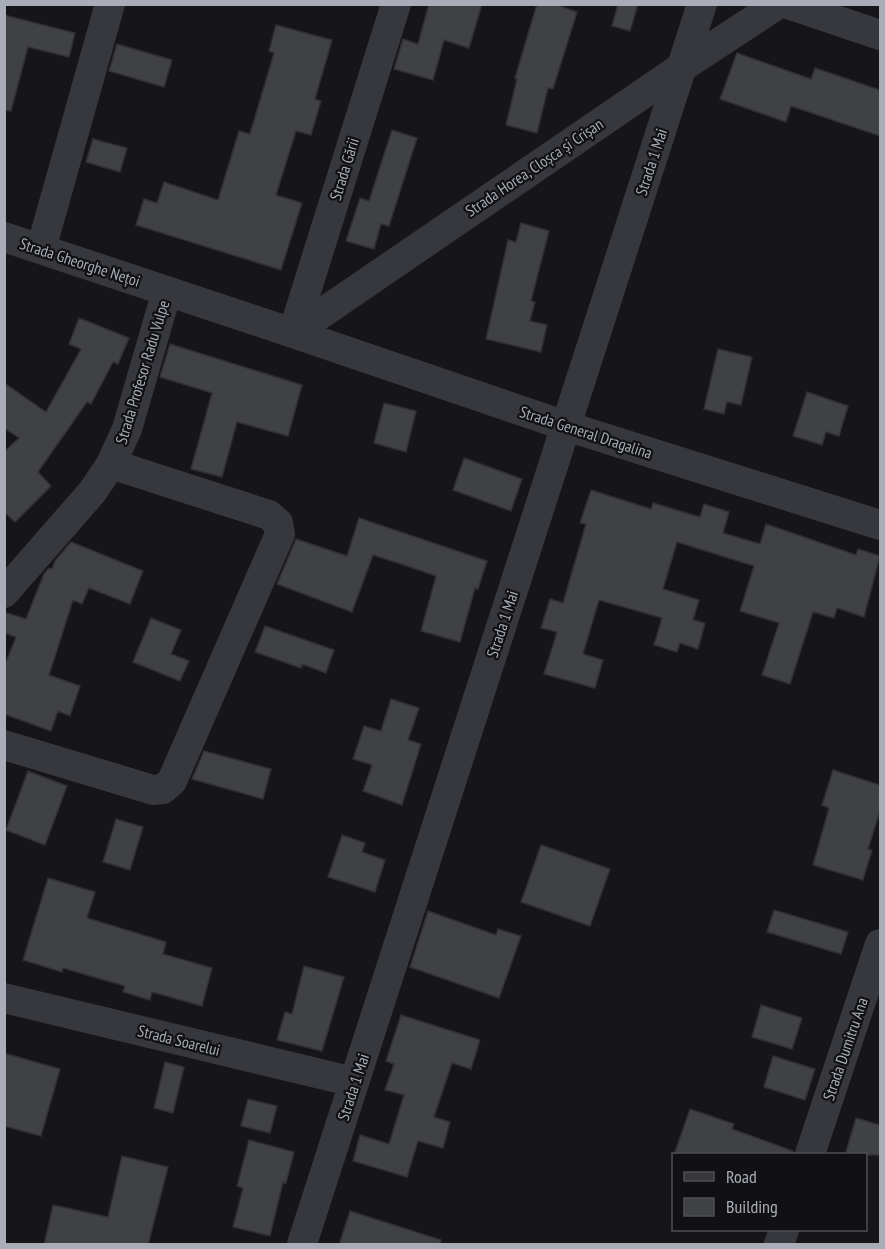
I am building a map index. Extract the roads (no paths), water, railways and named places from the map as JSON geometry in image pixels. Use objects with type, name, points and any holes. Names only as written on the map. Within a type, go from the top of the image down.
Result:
[{"type":"street","points":[[40,249],[110,4]]},
{"type":"street","name":"Strada Gării","points":[[293,333],[396,4]]},
{"type":"street","name":"Strada 1 Mai","points":[[302,1245],[702,4]]},
{"type":"street","name":"Strada Horea, Cloșca și Crișan","points":[[293,333],[778,4]]},
{"type":"street","points":[[788,4],[880,35]]},
{"type":"street","name":"Strada Gheorghe Nețoi","points":[[4,237],[293,333]]},
{"type":"street","name":"Strada Profesor Radu Vulpe","points":[[10,576],[93,491],[111,464],[127,429],[167,291]]},
{"type":"street","name":"Strada General Dragalina","points":[[293,333],[566,426],[880,525]]},
{"type":"street","points":[[4,745],[153,790],[163,789],[172,782],[280,534],[278,523],[269,514],[111,464]]},
{"type":"street","name":"Strada Dumitru Ana","points":[[811,1153],[880,944]]},
{"type":"street","name":"Strada Soarelui","points":[[4,998],[354,1082]]}]
